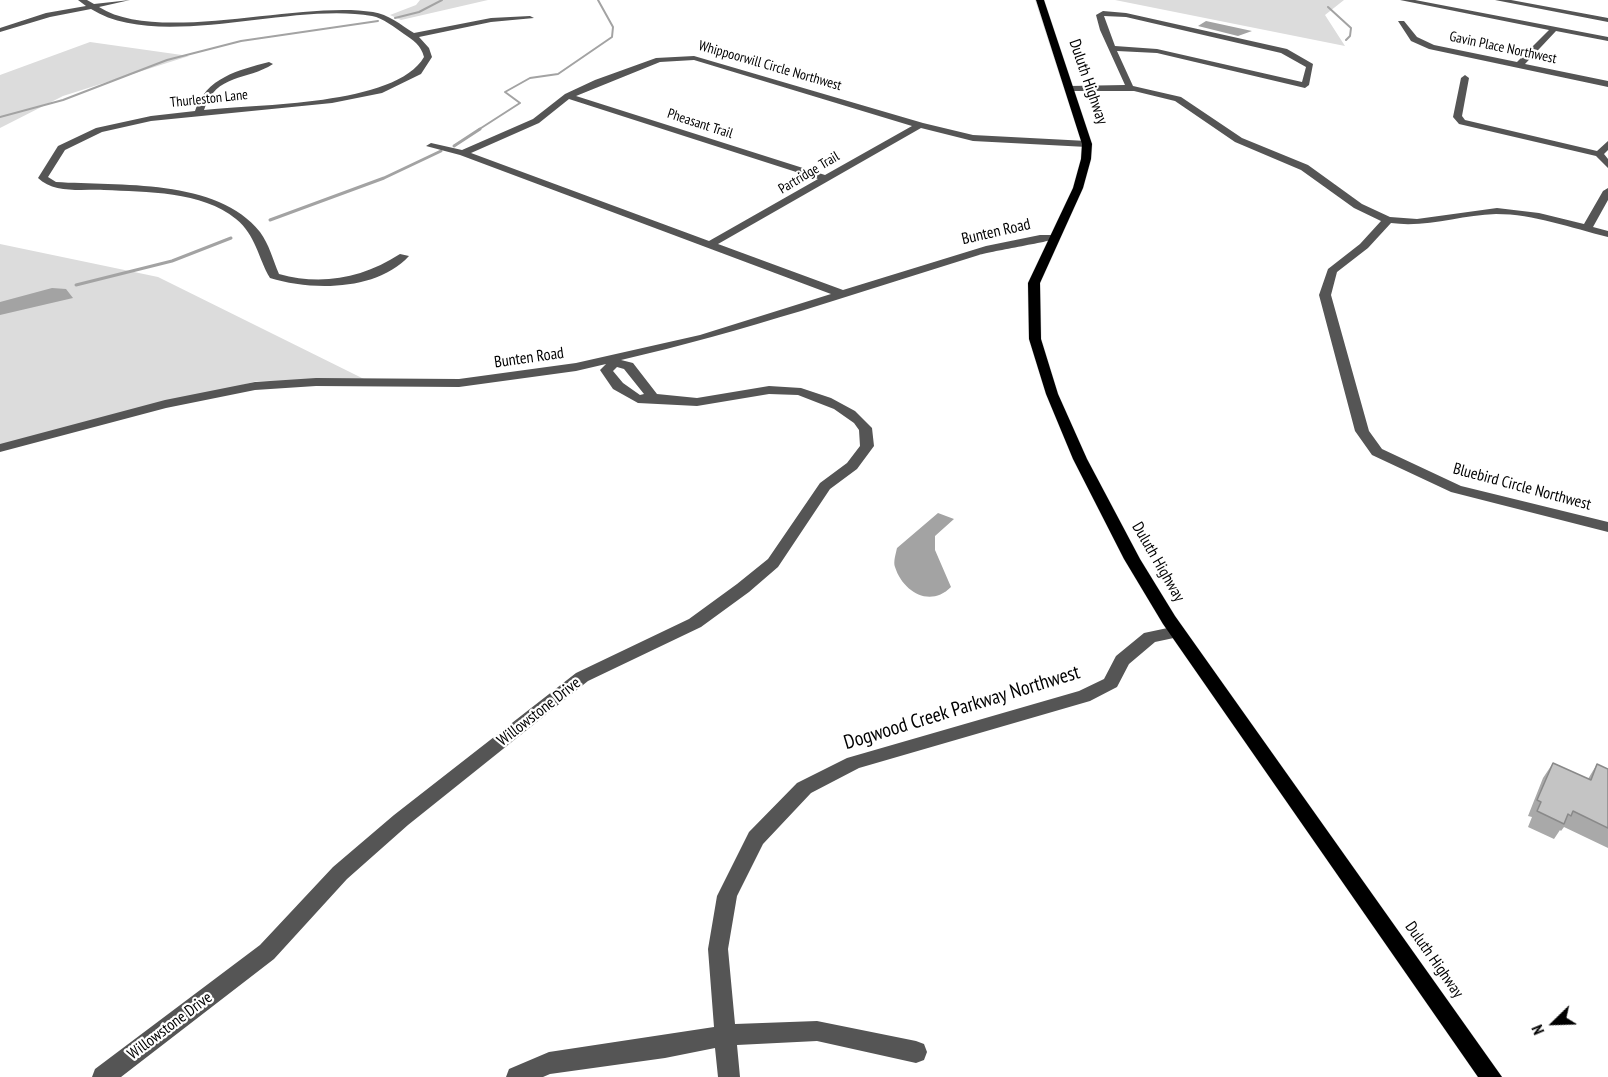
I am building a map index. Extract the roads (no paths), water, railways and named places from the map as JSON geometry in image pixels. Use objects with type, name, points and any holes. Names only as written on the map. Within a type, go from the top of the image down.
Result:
[{"type":"main road","name":"Duluth Highway","points":[[1040,0],[1087,144],[1083,175],[1034,283],[1035,339],[1044,369],[1080,459],[1132,559],[1177,632],[1491,1077]]},
{"type":"street","name":"Thurleston Lane","points":[[82,0],[89,7],[103,14],[127,20],[162,22],[292,10],[340,9],[385,18],[421,42],[428,57],[419,71],[400,82],[369,93],[316,102],[141,120],[88,132],[76,136],[52,155],[46,164],[43,178],[54,185],[169,192],[217,204],[238,216],[255,232],[274,276],[292,283],[313,284],[352,279],[392,266],[404,256]]},
{"type":"street","points":[[0,30],[126,0]]},
{"type":"street","points":[[1404,0],[1608,39]]},
{"type":"street","points":[[1499,0],[1532,3],[1608,20]]},
{"type":"street","points":[[340,9],[352,1]]},
{"type":"street","points":[[1112,48],[1156,51],[1305,84],[1310,76],[1310,66],[1284,51],[1126,15],[1103,13],[1100,15],[1104,30],[1112,48],[1131,90]]},
{"type":"street","points":[[412,36],[491,20],[530,18]]},
{"type":"street","name":"Gavin Place Northwest","points":[[1401,23],[1414,39],[1432,47],[1608,84]]},
{"type":"street","points":[[1519,65],[1554,29]]},
{"type":"street","name":"Whippoorwill Circle Northwest","points":[[463,153],[536,121],[568,96],[648,63],[694,58],[920,125],[973,138],[1087,144]]},
{"type":"street","points":[[198,114],[201,101],[212,87],[225,78],[269,64]]},
{"type":"street","points":[[1465,78],[1457,117],[1462,122],[1599,154],[1608,165]]},
{"type":"street","points":[[1070,90],[1155,92],[1187,103],[1220,129],[1245,143],[1313,172],[1340,194],[1388,220],[1431,222],[1494,211],[1515,212],[1608,234]]},
{"type":"street","name":"Pheasant Trail","points":[[568,96],[825,178]]},
{"type":"street","name":"Partridge Trail","points":[[711,244],[796,198],[825,178],[920,125]]},
{"type":"street","points":[[1599,154],[1608,144]]},
{"type":"street","points":[[431,146],[463,153],[514,174],[711,244],[845,295]]},
{"type":"street","points":[[1587,228],[1608,191]]},
{"type":"street","name":"Bluebird Circle Northwest","points":[[1388,220],[1364,246],[1332,271],[1325,295],[1362,431],[1377,452],[1456,489],[1608,527]]},
{"type":"street","name":"Bunten Road","points":[[0,448],[165,404],[255,386],[316,382],[459,383],[515,378],[614,362],[845,295],[986,249],[1040,238],[1053,238]]},
{"type":"street","points":[[614,362],[629,366],[645,390]]},
{"type":"street","name":"Willowstone Drive","points":[[103,1077],[267,952],[340,873],[401,820],[582,677],[695,623],[743,588],[773,563],[825,486],[852,466],[867,446],[866,430],[855,416],[798,391],[781,389],[699,402],[674,402],[645,390],[638,399],[624,390],[606,370],[614,362]]},
{"type":"street","name":"Dogwood Creek Parkway Northwest","points":[[729,1077],[718,949],[727,896],[756,838],[804,788],[853,763],[1084,696],[1111,683],[1122,660],[1150,637],[1177,632]]},
{"type":"street","points":[[517,1077],[549,1064],[665,1047],[727,1035],[817,1031],[916,1052]]},
{"type":"waterway","points":[[395,18],[419,12],[442,0]]},
{"type":"waterway","points":[[478,130],[520,103],[505,92],[530,78],[558,74],[612,37],[613,27],[598,0]]},
{"type":"waterway","points":[[1328,7],[1351,28],[1350,36],[1346,40]]},
{"type":"waterway","points":[[0,117],[63,100],[167,60],[241,41],[378,21]]},
{"type":"waterway","points":[[454,146],[480,129]]},
{"type":"waterway","points":[[270,220],[384,178],[441,151]]},
{"type":"waterway","points":[[76,285],[172,261],[231,238]]}]
